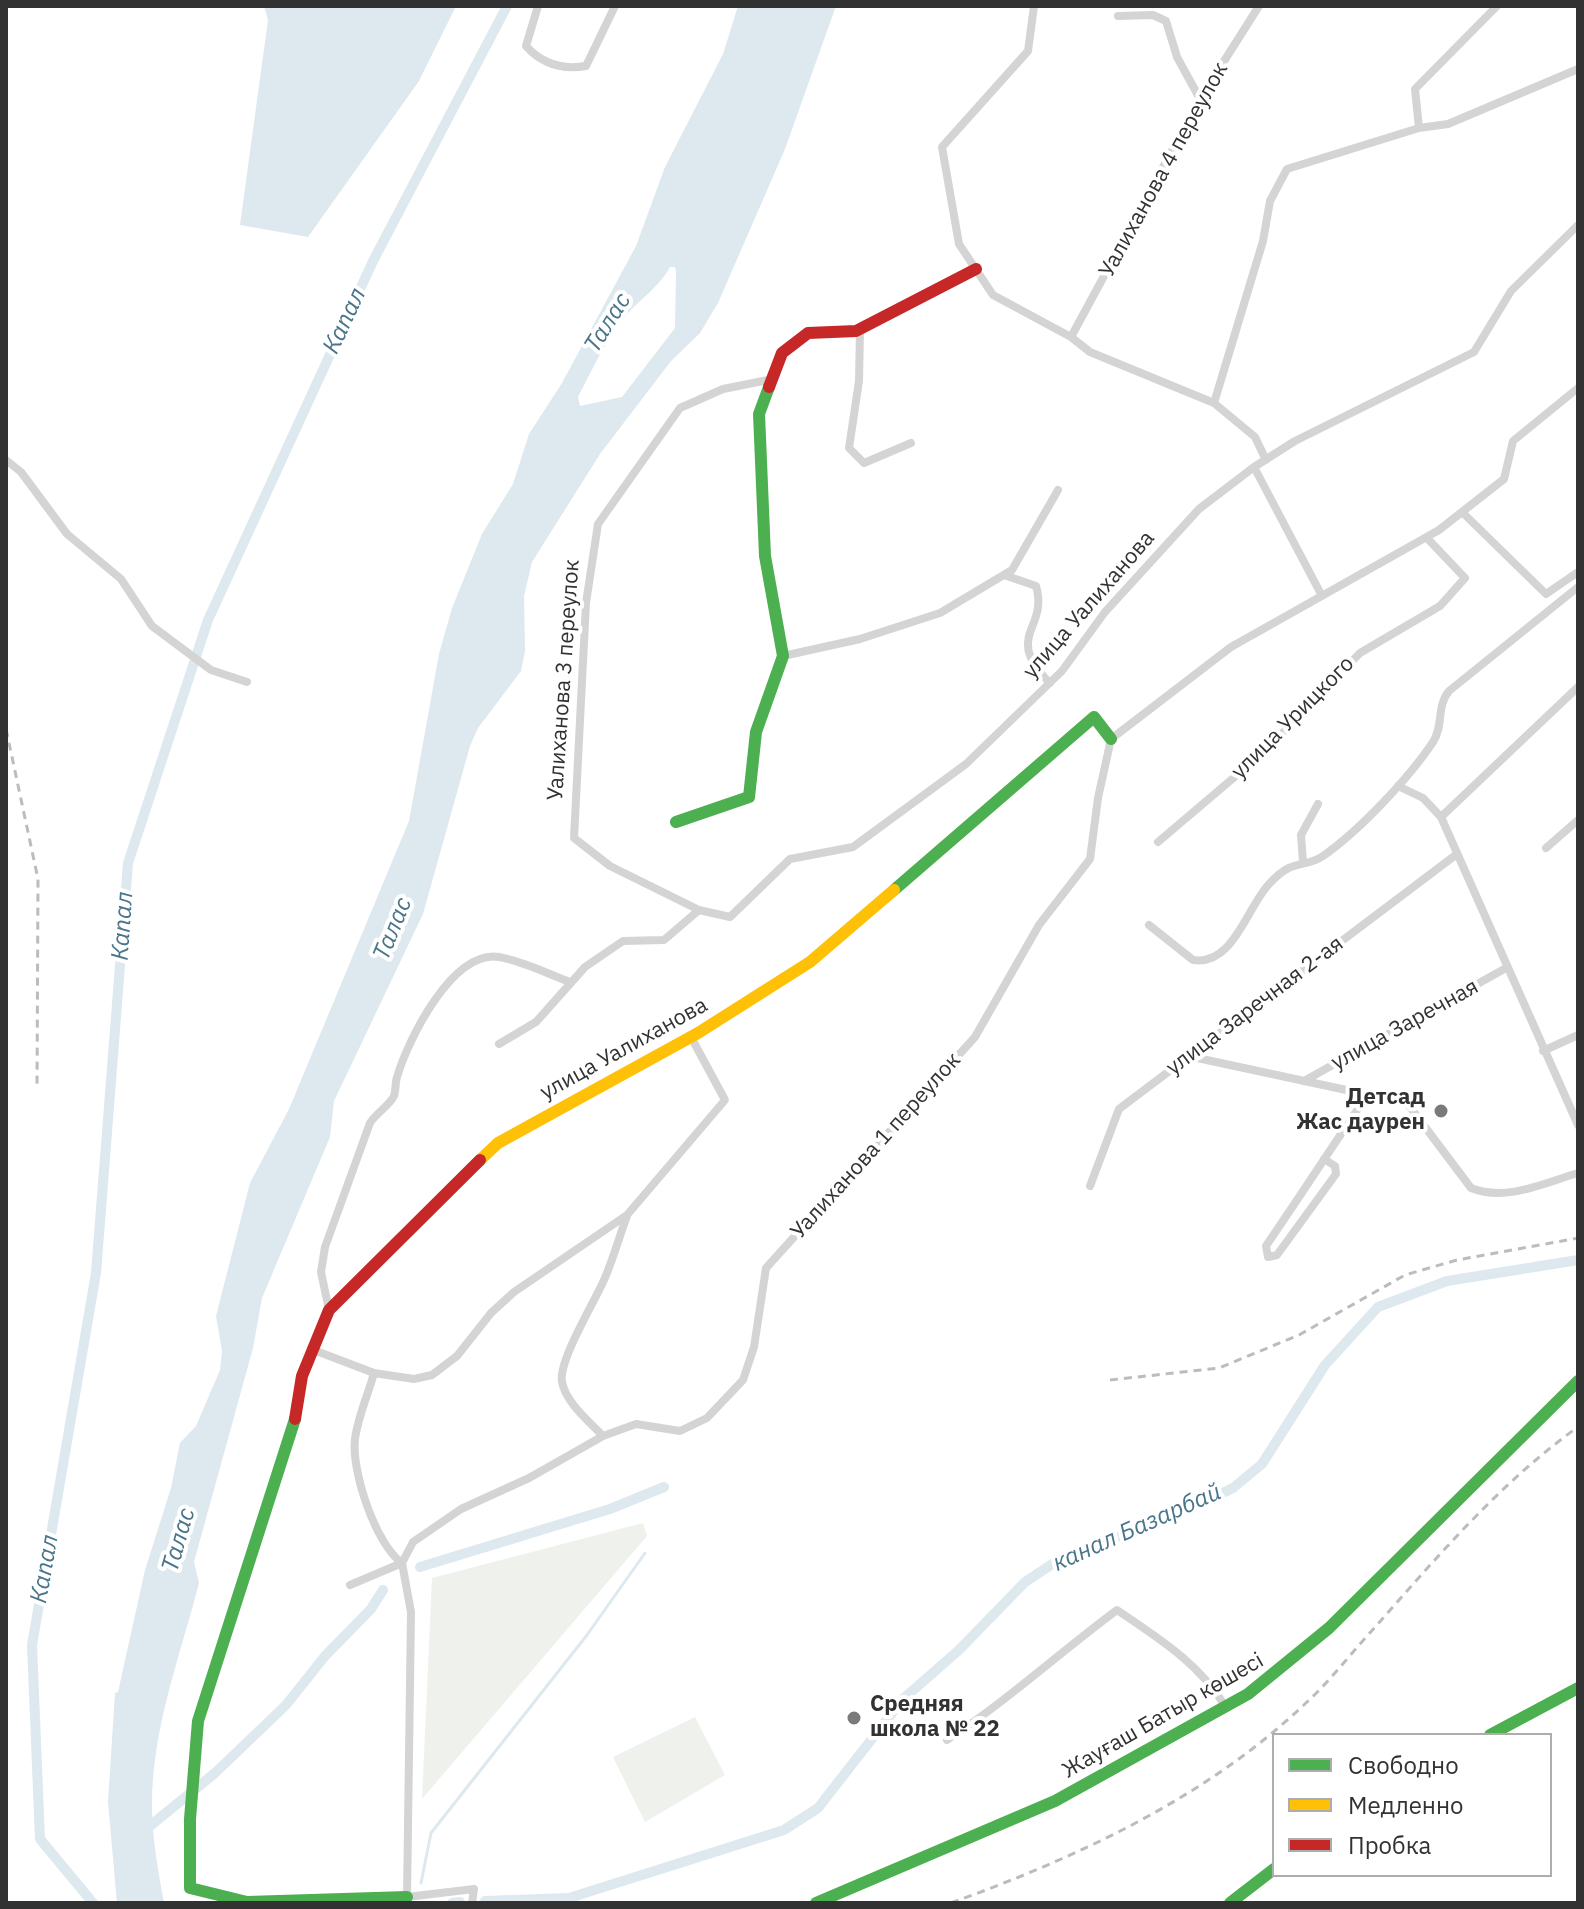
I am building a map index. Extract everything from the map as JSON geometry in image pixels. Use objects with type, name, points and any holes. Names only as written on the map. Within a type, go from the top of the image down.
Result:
[{"type":"street","points":[[538,6],[526,46],[537,59],[557,66],[586,66],[615,6]]},
{"type":"street","points":[[1034,6],[1028,51],[942,147],[959,244],[993,295],[1071,337],[1090,352],[1214,403],[1255,437],[1266,460]]},
{"type":"street","name":"Уалиханова 4 переулок","points":[[1071,337],[1200,99],[1259,6]]},
{"type":"street","points":[[1419,128],[1415,89],[1497,6]]},
{"type":"street","points":[[1118,16],[1153,15],[1166,21],[1177,57],[1200,99]]},
{"type":"street","points":[[1214,403],[1263,241],[1270,201],[1287,169],[1419,128],[1448,124],[1578,69]]},
{"type":"street","name":"улица Уалиханова","points":[[699,910],[730,917],[790,859],[853,847],[966,764],[1050,683],[1105,612],[1199,509],[1254,467],[1295,441],[1474,352],[1511,291],[1578,225]]},
{"type":"street","points":[[676,822],[749,797],[756,732],[783,656],[765,556],[759,414],[782,353],[808,333],[860,328],[976,269]]},
{"type":"street","points":[[860,328],[859,381],[849,448],[864,463],[911,443]]},
{"type":"street","name":"Уалиханова 3 переулок","points":[[699,910],[610,866],[574,838],[586,603],[598,524],[680,408],[723,389],[773,379]]},
{"type":"street","points":[[1111,739],[1231,647],[1427,538],[1462,512],[1504,479],[1513,441],[1578,388]]},
{"type":"street","points":[[6,460],[21,472],[67,534],[121,579],[152,626],[211,670],[247,682]]},
{"type":"street","points":[[1254,467],[1322,596]]},
{"type":"street","points":[[783,656],[860,639],[940,613],[1004,575],[1012,570],[1058,490]]},
{"type":"street","points":[[1462,512],[1546,594],[1578,572]]},
{"type":"street","name":"улица Урицкого","points":[[1158,842],[1264,752],[1360,653],[1440,606],[1465,578],[1427,538]]},
{"type":"street","points":[[1004,575],[1036,586],[1040,600],[1026,641],[1032,665],[1050,683]]},
{"type":"street","points":[[1149,925],[1193,960],[1209,960],[1239,934],[1262,891],[1280,871],[1322,856],[1398,786],[1440,729],[1442,700],[1449,691],[1578,587]]},
{"type":"street","points":[[1441,817],[1578,687]]},
{"type":"street","name":"улица Уалиханова","points":[[407,1897],[247,1902],[190,1888],[190,1819],[198,1721],[264,1522],[311,1349],[329,1310],[498,1143],[691,1037],[810,962],[1094,717],[1111,739]]},
{"type":"street","name":"Уалиханова 1 переулок","points":[[402,1563],[413,1542],[428,1528],[603,1436],[636,1424],[680,1431],[707,1418],[743,1380],[754,1347],[766,1268],[975,1037],[1039,925],[1090,859],[1098,798],[1111,739]]},
{"type":"street","name":"улица Заречная","points":[[1398,786],[1423,798],[1441,817],[1578,1125]]},
{"type":"street","points":[[1303,861],[1301,835],[1318,804]]},
{"type":"street","points":[[1546,848],[1578,820]]},
{"type":"street","name":"улица Заречная 2-ая","points":[[1090,1186],[1119,1109],[1457,854]]},
{"type":"street","points":[[499,1044],[536,1022],[570,982],[623,941],[664,940],[699,910]]},
{"type":"street","points":[[329,1310],[321,1272],[325,1247],[370,1123],[377,1111],[394,1096],[409,1046],[440,993],[458,971],[480,959],[498,957],[570,982]]},
{"type":"street","name":"улица Заречная","points":[[1303,1081],[1506,968]]},
{"type":"street","points":[[1543,1051],[1578,1035]]},
{"type":"street","points":[[311,1349],[374,1373],[414,1379],[445,1367],[514,1292],[627,1215],[725,1100],[691,1037]]},
{"type":"street","name":"улица Заречная","points":[[1188,1056],[1398,1100],[1415,1109],[1471,1188],[1482,1192],[1515,1191],[1578,1173]]},
{"type":"street","name":"улица Заречная","points":[[1313,1206],[1277,1255],[1268,1257],[1266,1246],[1367,1095]]},
{"type":"street","points":[[1300,1196],[1313,1206],[1336,1174],[1335,1166],[1324,1159]]},
{"type":"street","points":[[603,1436],[568,1398],[562,1382],[563,1371],[581,1323],[604,1280],[627,1215]]},
{"type":"street","points":[[374,1373],[354,1442],[364,1496],[391,1555],[402,1563],[411,1612],[407,1897],[474,1889],[472,1903]]},
{"type":"street","name":"Жауғаш Батыр көшесі","points":[[816,1903],[1055,1801],[1225,1706],[1289,1664],[1578,1381]]},
{"type":"street","points":[[350,1585],[402,1563]]},
{"type":"street","points":[[947,1740],[997,1707],[1047,1662],[1117,1610],[1178,1652],[1211,1684],[1225,1706]]},
{"type":"street","points":[[1494,1733],[1578,1688]]},
{"type":"street","points":[[1230,1903],[1272,1871]]},
{"type":"shaded area","points":[[643,1523],[647,1536],[422,1799],[432,1578]]},
{"type":"shaded area","points":[[695,1717],[725,1775],[645,1822],[613,1757]]},
{"type":"water","points":[[264,6],[456,6],[419,81],[308,237],[240,225],[268,20]]},
{"type":"water","name":"Талас","points":[[738,6],[836,6],[785,149],[718,303],[700,333],[671,361],[600,454],[532,562],[524,596],[525,651],[521,671],[478,728],[470,746],[423,914],[334,1101],[330,1137],[262,1298],[253,1348],[194,1562],[199,1583],[168,1693],[157,1748],[152,1817],[164,1903],[117,1903],[108,1802],[115,1693],[118,1692],[145,1570],[171,1488],[180,1443],[196,1426],[220,1370],[222,1351],[216,1316],[250,1183],[289,1109],[409,821],[439,654],[452,608],[482,534],[513,484],[529,434],[562,383],[636,246],[665,167],[723,54]],"holes":[[[670,267],[675,267],[675,328],[622,397],[580,406],[578,397],[616,328],[660,282]]]},
{"type":"waterway","name":"Капал","points":[[93,1903],[40,1839],[32,1645],[96,1273],[128,863],[208,620],[373,261],[507,6]]},
{"type":"waterway","name":"канал Базарбай","points":[[485,1901],[569,1898],[784,1830],[818,1808],[903,1699],[959,1650],[1025,1582],[1060,1559],[1152,1524],[1184,1506],[1208,1500],[1233,1488],[1262,1464],[1325,1365],[1378,1307],[1447,1281],[1578,1260]]},
{"type":"waterway","points":[[420,1567],[610,1509],[664,1487]]},
{"type":"waterway","points":[[421,1883],[431,1833],[587,1635],[645,1553]]},
{"type":"waterway","points":[[145,1830],[215,1773],[286,1705],[325,1656],[371,1609],[383,1590]]},
{"type":"waterway","name":"канал Базарбай","points":[[452,1903],[460,1902]]},
{"type":"railway","points":[[6,729],[38,879],[37,1088]]},
{"type":"railway","points":[[1110,1380],[1219,1368],[1299,1335],[1405,1275],[1457,1260],[1578,1238]]},
{"type":"railway","points":[[6,1366],[6,1460]]},
{"type":"railway","points":[[951,1903],[1046,1866],[1140,1821],[1227,1767],[1268,1736],[1323,1686],[1442,1552],[1494,1499],[1578,1427]]},
{"type":"traffic: fast","points":[[676,822],[749,797],[756,732],[783,656],[765,556],[759,414],[769,387]]},
{"type":"traffic: fast","points":[[894,890],[1094,717],[1111,739]]},
{"type":"traffic: fast","points":[[816,1903],[1055,1801],[1248,1694],[1329,1628],[1578,1381]]},
{"type":"traffic: fast","points":[[295,1419],[198,1721],[190,1819],[190,1888],[247,1902],[407,1897]]},
{"type":"traffic: fast","points":[[1494,1733],[1578,1688]]},
{"type":"traffic: fast","points":[[1230,1903],[1272,1871]]},
{"type":"traffic: slow","points":[[480,1160],[498,1143],[698,1033],[810,962],[894,890]]},
{"type":"traffic: jam","points":[[769,387],[782,353],[808,333],[856,331],[976,269]]},
{"type":"traffic: jam","points":[[295,1419],[302,1376],[329,1310],[480,1160]]},
{"type":"place","name":"Детсад Жас даурен","points":[[1441,1111]]},
{"type":"place","name":"Средняя школа № 22","points":[[854,1718]]}]
